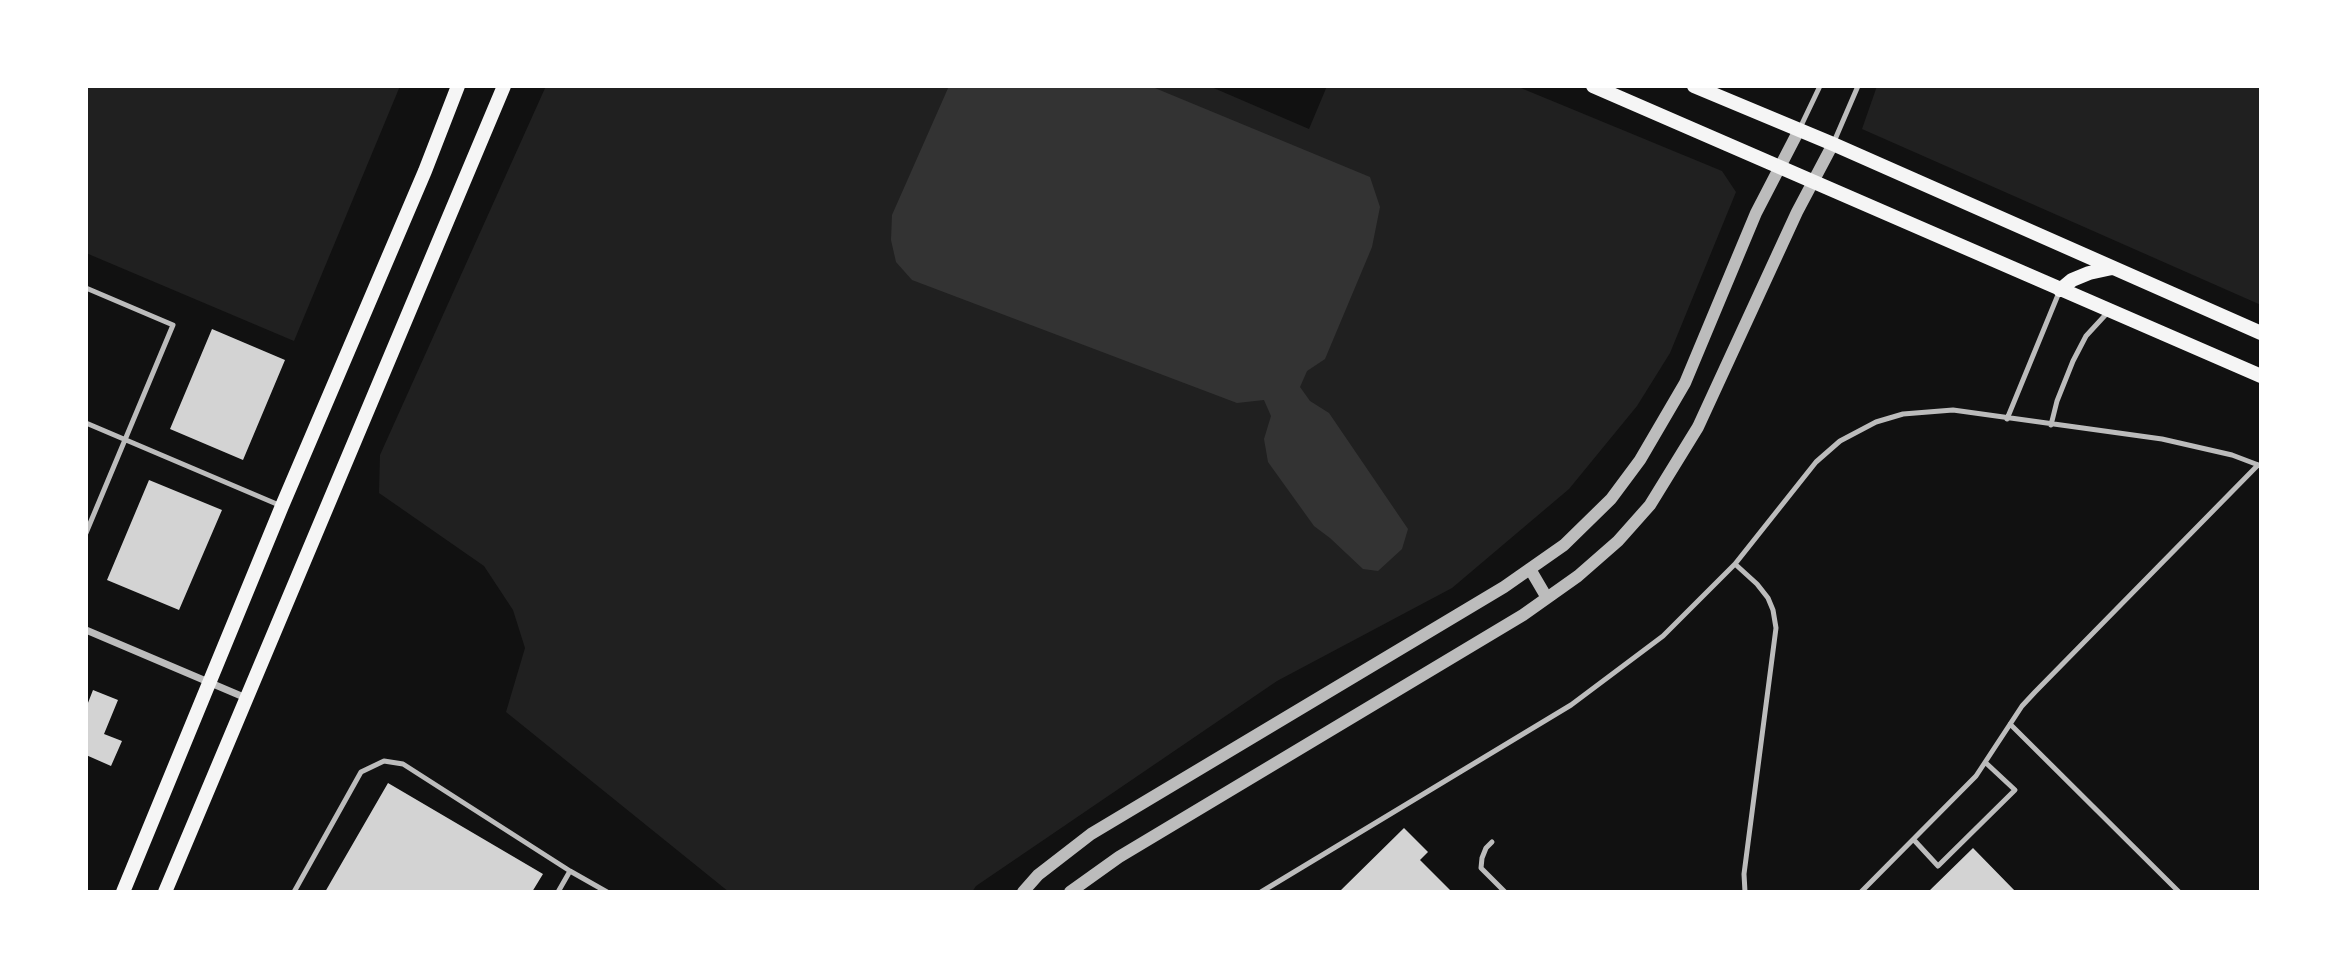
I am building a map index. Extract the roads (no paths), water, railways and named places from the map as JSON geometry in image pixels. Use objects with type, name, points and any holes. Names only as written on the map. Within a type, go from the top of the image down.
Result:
[{"type":"main road","points":[[123,892],[282,506],[425,172],[458,86]]},
{"type":"main road","points":[[165,892],[504,86]]},
{"type":"main road","points":[[1593,86],[2261,376]]},
{"type":"main road","points":[[1694,86],[1833,144],[2261,332]]},
{"type":"main road","points":[[2060,290],[2072,280],[2090,272],[2112,268]]},
{"type":"street","points":[[1023,892],[1038,875],[1091,834],[1530,569],[1564,545],[1611,499],[1640,460],[1685,383],[1756,213],[1799,130]]},
{"type":"street","points":[[1070,892],[1119,857],[1523,615],[1578,576],[1618,541],[1650,505],[1698,427],[1781,247],[1833,144]]},
{"type":"street","points":[[1530,569],[1547,598]]},
{"type":"street","points":[[86,630],[246,698]]},
{"type":"lane","points":[[1799,130],[1821,86]]},
{"type":"lane","points":[[1833,144],[1858,86]]},
{"type":"lane","points":[[86,288],[173,325],[86,533]]},
{"type":"lane","points":[[2007,419],[2060,290]]},
{"type":"lane","points":[[2051,425],[2057,401],[2086,336],[2109,311]]},
{"type":"lane","points":[[1261,892],[1571,705],[1663,636],[1735,564],[1816,462],[1840,440],[1875,422],[1903,414],[1953,410],[2162,439],[2232,455],[2260,466],[2035,692],[2022,706],[1986,763],[1964,790],[1861,892]]},
{"type":"lane","points":[[86,423],[282,506]]},
{"type":"lane","points":[[1735,564],[1768,598],[1776,628],[1744,874],[1745,892]]},
{"type":"lane","points":[[2010,724],[2178,892]]},
{"type":"lane","points":[[294,892],[361,772],[384,761],[403,764],[607,892]]},
{"type":"lane","points":[[1914,840],[1938,866],[2015,790],[1986,763]]},
{"type":"lane","points":[[1492,842],[1486,848],[1481,868],[1505,892]]},
{"type":"lane","points":[[558,892],[570,871]]},
{"type":"lane","points":[[1275,884],[1280,892]]}]
